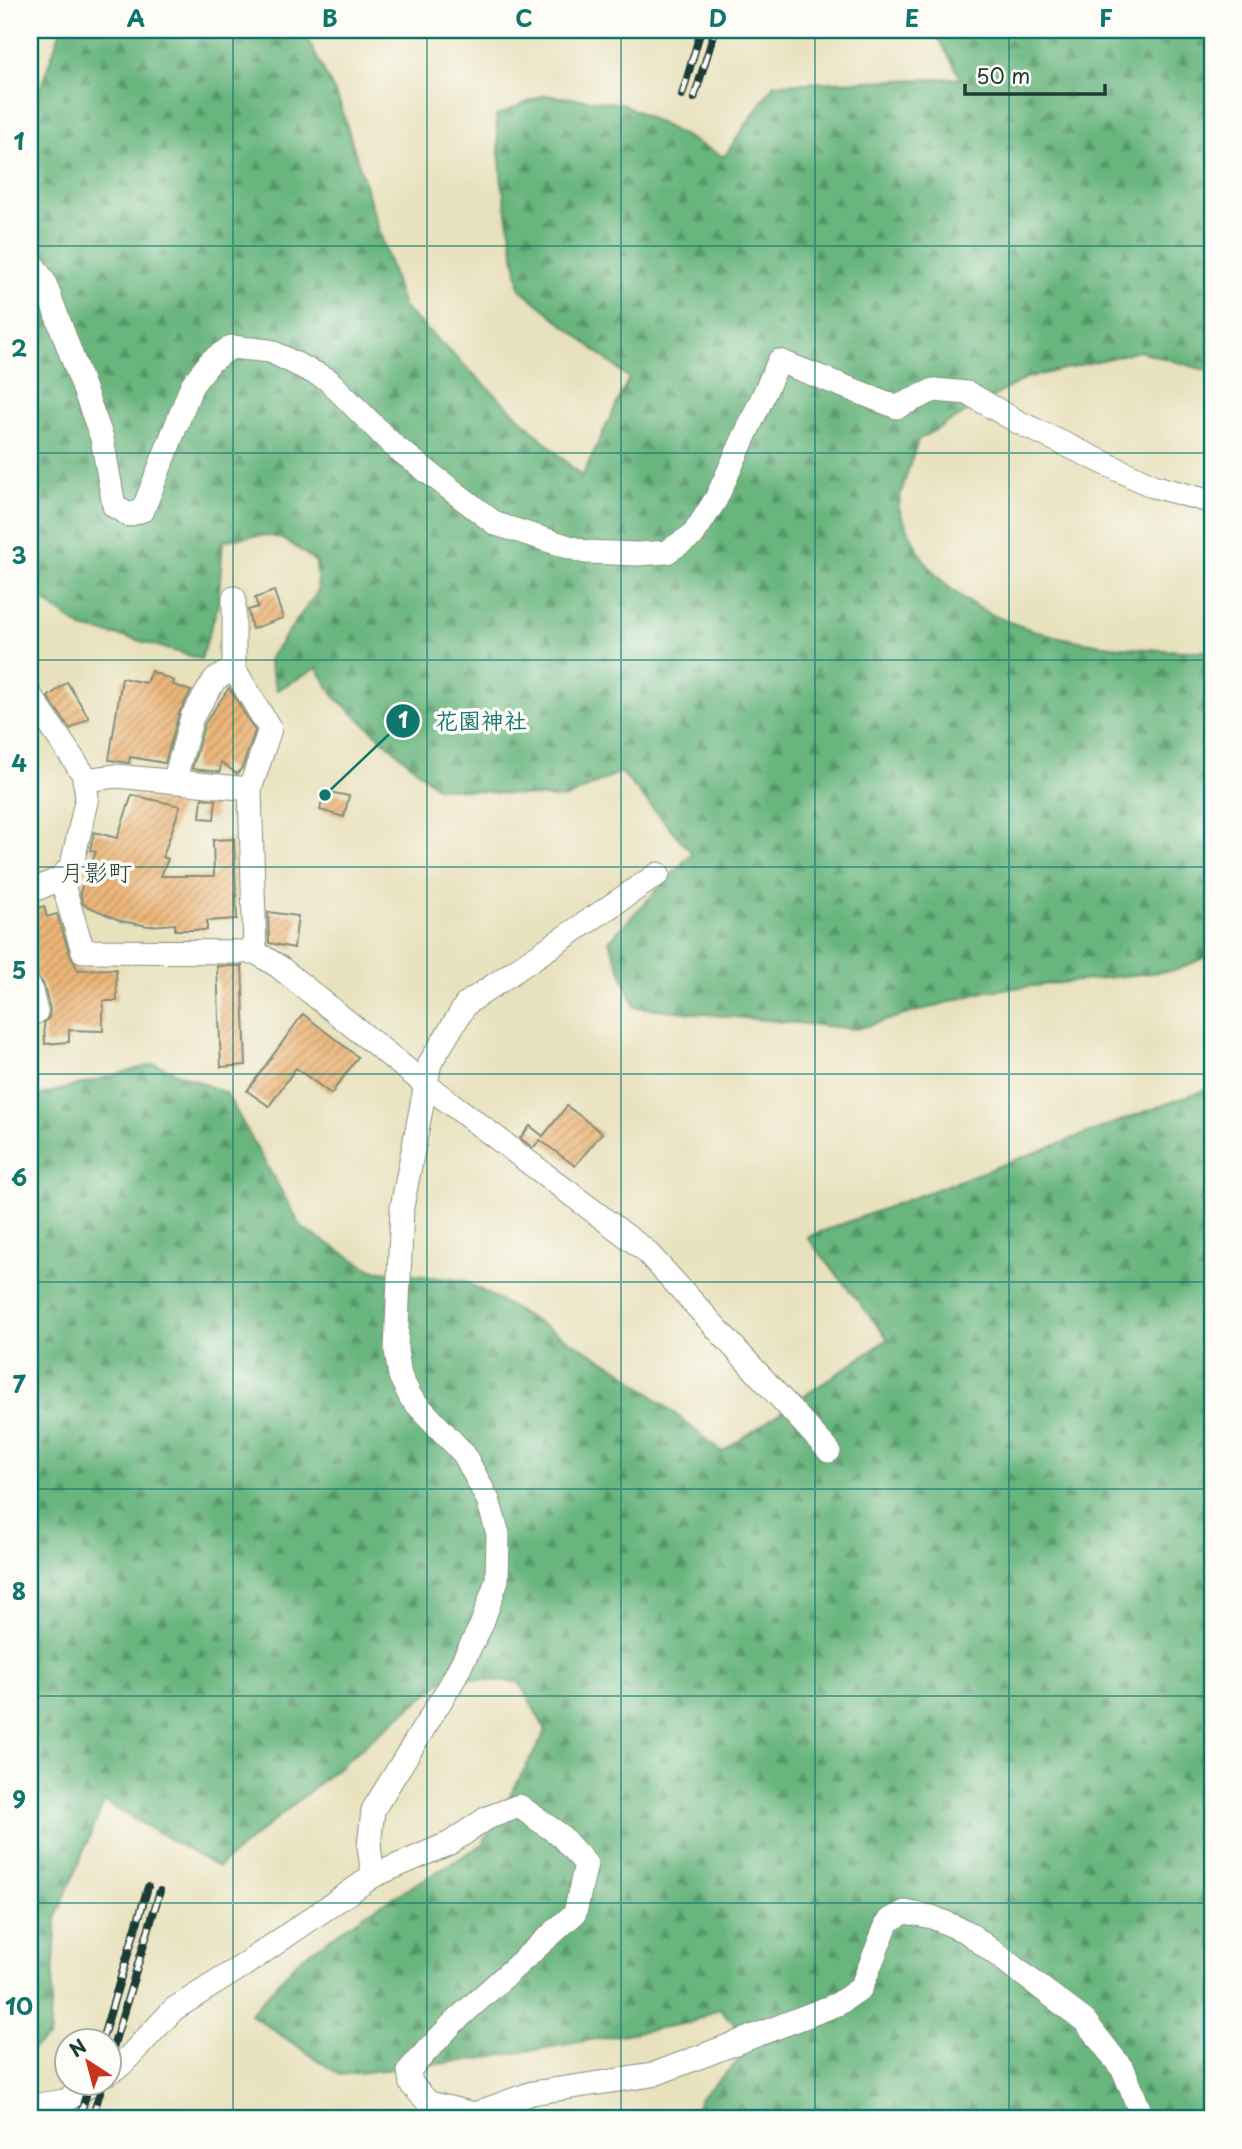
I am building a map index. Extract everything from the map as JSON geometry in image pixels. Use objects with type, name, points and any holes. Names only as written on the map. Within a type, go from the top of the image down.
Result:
[{"type":"street","points":[[30,260],[44,281],[102,438],[114,506],[129,515],[143,510],[192,385],[211,361],[231,347],[270,351],[327,379],[394,446],[496,524],[585,552],[667,552],[693,536],[716,499],[779,361],[897,407],[934,390],[968,393],[1018,422],[1153,486],[1212,502]]},
{"type":"street","points":[[234,598],[234,669],[271,729],[250,789],[255,952]]},
{"type":"street","points":[[174,782],[192,717],[215,679],[234,669]]},
{"type":"street","points":[[30,695],[84,780],[84,819],[72,865],[61,878],[30,892]]},
{"type":"street","points":[[84,780],[116,776],[250,789]]},
{"type":"street","points":[[373,1876],[369,1846],[373,1810],[451,1684],[481,1626],[497,1580],[498,1534],[488,1500],[464,1454],[411,1398],[400,1376],[396,1350],[402,1207],[430,1063],[466,1004],[658,874]]},
{"type":"street","points":[[61,878],[83,951],[255,952],[278,965],[425,1084],[645,1250],[829,1451]]},
{"type":"street","points":[[30,987],[36,1012]]},
{"type":"street","points":[[122,2064],[174,2009],[373,1876],[450,1843],[486,1818],[519,1806],[560,1835],[586,1864],[575,1913],[453,2023],[410,2070],[411,2084],[429,2103],[474,2114],[532,2093],[652,2075],[838,2004],[861,1988],[888,1921],[905,1912],[932,1917],[967,1932],[1085,2021],[1124,2071],[1143,2119]]},
{"type":"street","points":[[30,2106],[65,2101],[73,2096]]},
{"type":"street","points":[[1209,2119],[1212,2112]]},
{"type":"green space","points":[[61,30],[303,30],[339,101],[403,307],[582,477],[629,378],[520,289],[502,183],[496,116],[544,95],[623,104],[724,157],[774,84],[961,78],[934,30],[1212,30],[1212,372],[1139,351],[1026,378],[918,440],[899,507],[911,536],[932,571],[962,598],[999,618],[1041,632],[1086,642],[1130,648],[1212,651],[1212,954],[1177,970],[987,991],[856,1029],[635,1007],[609,941],[692,853],[621,772],[564,799],[436,787],[335,697],[317,668],[277,690],[268,660],[318,591],[316,562],[292,544],[282,539],[263,536],[223,541],[218,605],[201,659],[134,639],[82,628],[42,599],[30,582],[30,117]]},
{"type":"green space","points":[[155,1064],[226,1093],[302,1228],[372,1270],[465,1281],[621,1370],[722,1452],[888,1339],[807,1237],[1212,1087],[1212,2119],[692,2119],[700,2098],[753,2047],[720,2008],[689,2023],[480,2059],[340,2075],[250,2014],[300,1959],[365,1914],[482,1845],[546,1731],[519,1682],[447,1677],[218,1867],[104,1802],[57,1915],[49,2038],[30,2050],[30,1098]]},
{"type":"building","points":[[274,591],[283,618],[252,629],[248,610],[258,607],[255,598]]},
{"type":"building","points":[[151,671],[174,681],[173,685],[191,691],[179,713],[165,763],[130,757],[129,763],[109,760],[122,678],[146,683]]},
{"type":"building","points":[[67,682],[89,718],[70,729],[48,697]]},
{"type":"building","points":[[229,688],[255,731],[242,768],[237,774],[221,762],[220,772],[192,769],[205,723]]},
{"type":"building","points":[[324,791],[349,796],[344,817],[320,810]]},
{"type":"building","points":[[132,795],[180,806],[163,857],[168,859],[161,876],[214,876],[213,840],[234,839],[237,919],[207,921],[207,930],[175,930],[175,924],[148,926],[121,921],[83,904],[80,892],[96,852],[90,850],[94,832],[117,838]]},
{"type":"building","points":[[202,798],[216,800],[214,819],[200,818]]},
{"type":"building","points":[[44,906],[47,917],[57,914],[70,955],[78,970],[116,969],[117,1001],[103,1001],[103,1031],[69,1030],[69,1042],[45,1044],[44,1023],[49,1017],[50,1009],[43,983],[34,974],[30,950],[30,911]]},
{"type":"building","points":[[268,912],[298,916],[294,948],[269,943]]},
{"type":"building","points":[[217,966],[242,966],[246,1065],[221,1067]]},
{"type":"building","points":[[303,1014],[358,1057],[331,1094],[296,1068],[269,1106],[247,1091]]},
{"type":"building","points":[[567,1106],[602,1133],[575,1166],[540,1140],[533,1148],[520,1138],[530,1126],[543,1136]]},
{"type":"railway","points":[[682,95],[701,30]]},
{"type":"railway","points":[[694,98],[715,30]]},
{"type":"railway","points":[[106,2026],[148,1887]]},
{"type":"railway","points":[[119,2026],[160,1891]]},
{"type":"railway","points":[[79,2119],[86,2096]]},
{"type":"railway","points":[[92,2119],[99,2096]]},
{"type":"place","name":"花園神社","points":[[325,795]]},
{"type":"district","name":"月影町","points":[[96,873]]}]
